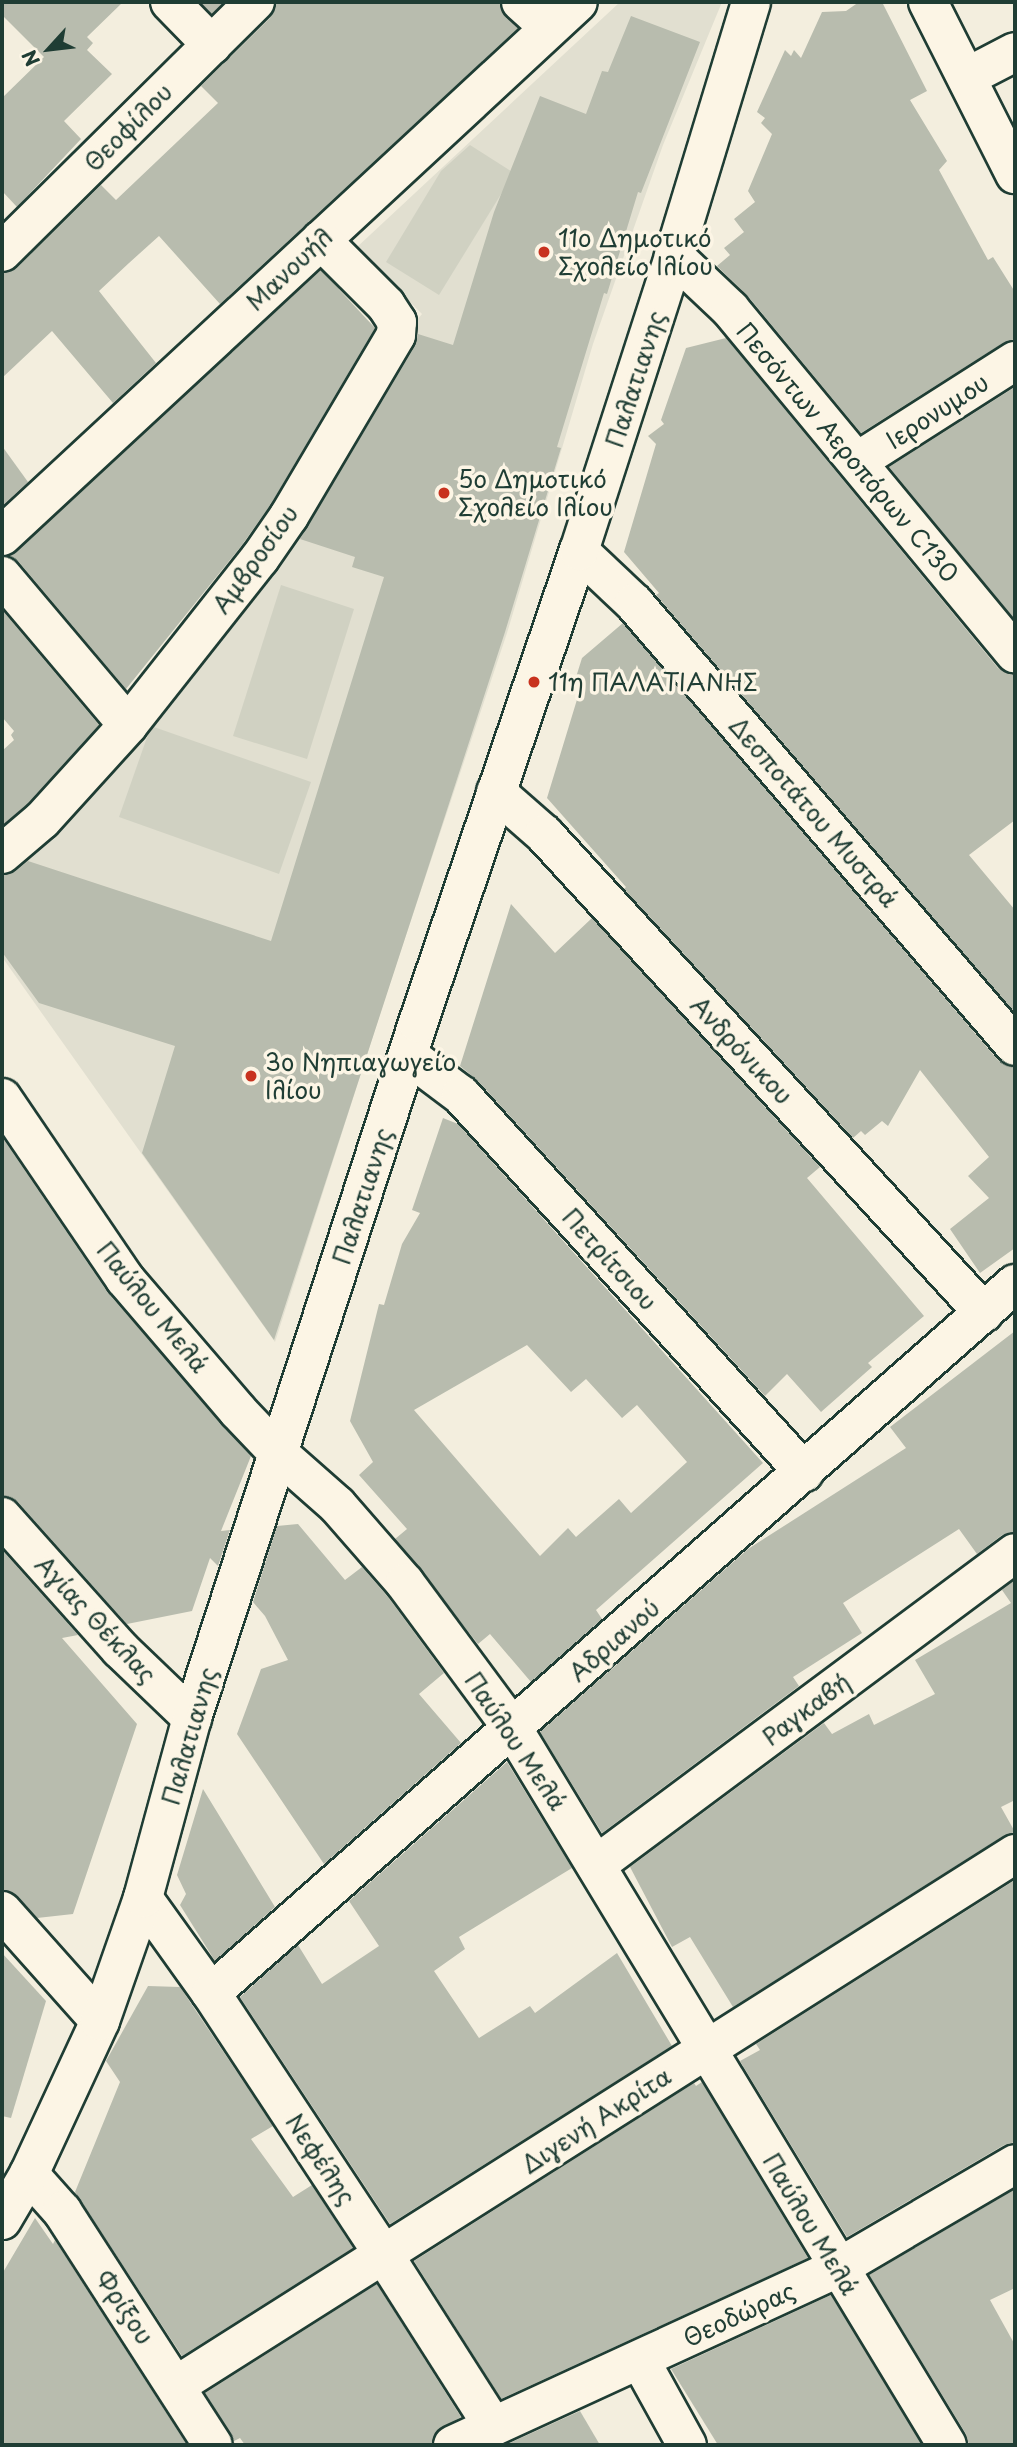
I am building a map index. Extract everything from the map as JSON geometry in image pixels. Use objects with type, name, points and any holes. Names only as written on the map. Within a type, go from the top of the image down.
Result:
[{"type":"street","points":[[170,2],[212,45]]},
{"type":"street","name":"Θεοφίλου","points":[[6,239],[254,2]]},
{"type":"street","name":"Μανουήλ","points":[[2,537],[321,240],[535,15],[578,2]]},
{"type":"street","name":"Παλατιανης","points":[[2,2220],[29,2174],[100,2021],[143,1898],[192,1718],[496,792],[579,551],[674,256],[751,2]]},
{"type":"street","points":[[928,2],[1015,174]]},
{"type":"street","points":[[967,77],[1015,52]]},
{"type":"street","name":"Αμβροσίου","points":[[2,854],[42,820],[128,725],[267,548],[396,335],[397,322],[386,305],[321,240]]},
{"type":"street","name":"Πεσόντων Αεροπόρων C130","points":[[674,256],[730,309],[1015,654]]},
{"type":"street","name":"Ιερονυμου","points":[[858,461],[1015,361]]},
{"type":"street","name":"Δεσποτάτου Μυστρά","points":[[579,551],[634,603],[1015,1046]]},
{"type":"street","points":[[2,576],[128,725]]},
{"type":"street","name":"Ανδρόνικου","points":[[496,792],[544,834],[984,1313]]},
{"type":"street","name":"Πετρίτσιου","points":[[409,1056],[461,1096],[804,1472]]},
{"type":"street","name":"Παύλου Μελά","points":[[2,1098],[125,1279],[238,1411],[278,1453],[337,1505],[405,1583],[513,1729],[947,2445]]},
{"type":"street","name":"Αδριανού","points":[[211,1993],[1015,1284]]},
{"type":"street","name":"Αγίας Θέκλας","points":[[2,1517],[120,1649],[192,1718]]},
{"type":"street","name":"Ραγκαβή","points":[[596,1865],[1015,1553]]},
{"type":"street","name":"Διγενή Ακρίτα","points":[[177,2385],[1015,1854]]},
{"type":"street","name":"Νεφέλης","points":[[143,1898],[211,1993],[384,2255],[492,2426]]},
{"type":"street","points":[[2,1911],[100,2021]]},
{"type":"street","name":"Θεοδώρας","points":[[453,2445],[838,2268],[1015,2164]]},
{"type":"street","name":"Φρίξου","points":[[29,2174],[62,2211],[177,2385],[213,2445]]},
{"type":"street","points":[[639,2360],[687,2445]]},
{"type":"shaded area","points":[[620,2],[722,2],[663,145],[593,344],[507,633],[390,983],[275,1342],[2,957],[2,885],[87,801],[252,599],[298,539],[347,449],[363,454],[381,393],[408,331],[422,314],[356,248]]},
{"type":"shaded area","points":[[470,145],[514,173],[439,295],[386,262],[441,171]]},
{"type":"shaded area","points":[[281,585],[354,609],[307,759],[233,736]]},
{"type":"shaded area","points":[[151,726],[311,782],[279,874],[119,817]]},
{"type":"building","points":[[2,2],[123,2],[87,37],[93,43],[87,50],[112,74],[64,121],[81,139],[17,207],[2,191],[2,98],[44,57],[2,15]]},
{"type":"building","points":[[200,2],[224,2],[212,14]]},
{"type":"building","points":[[276,2],[500,2],[506,18],[518,28],[220,304],[159,236],[129,263],[99,291],[156,363],[113,403],[52,331],[2,378],[2,273],[17,268],[101,185],[116,200],[218,103],[201,86],[270,18]]},
{"type":"building","points":[[859,2],[882,2],[927,91],[910,100],[947,161],[939,170],[988,260],[993,257],[1015,292],[1015,339],[1003,343],[861,433],[747,295],[717,266],[730,255],[724,248],[744,232],[734,219],[755,202],[748,191],[772,134],[761,123],[765,118],[757,112],[785,50],[791,56],[794,50],[801,58],[822,12],[846,11]]},
{"type":"building","points":[[631,16],[700,42],[641,193],[638,192],[607,294],[604,293],[557,447],[561,448],[505,632],[274,1340],[142,1153],[175,1046],[39,1003],[2,952],[2,875],[16,871],[28,861],[271,941],[384,577],[352,567],[355,557],[300,539],[415,346],[418,334],[453,345],[494,212],[540,96],[586,114],[602,71],[608,72]]},
{"type":"building","points":[[321,270],[375,328],[271,504],[242,545],[126,689],[19,562],[10,556]]},
{"type":"building","points":[[726,338],[998,668],[1015,675],[1015,820],[969,855],[1015,910],[1015,1013],[656,595],[659,593],[624,552],[656,444],[648,436],[664,424],[661,420],[686,348]]},
{"type":"building","points":[[1015,387],[1015,620],[889,467]]},
{"type":"building","points":[[2,446],[28,482],[2,506]]},
{"type":"building","points":[[2,610],[99,725],[27,804],[2,826],[2,751],[14,740],[11,735],[14,731],[2,717]]},
{"type":"building","points":[[623,623],[998,1060],[1015,1067],[1015,1248],[980,1273],[950,1229],[989,1198],[968,1176],[989,1157],[920,1070],[888,1126],[882,1121],[865,1135],[861,1131],[853,1138],[624,889],[626,887],[547,798],[579,693],[572,690],[582,658]]},
{"type":"building","points":[[511,904],[555,953],[592,918],[820,1167],[807,1178],[924,1316],[868,1363],[872,1367],[821,1412],[787,1374],[765,1396],[477,1080],[460,1066]]},
{"type":"building","points":[[443,1118],[458,1124],[763,1463],[596,1610],[602,1619],[531,1682],[490,1634],[478,1644],[395,1539],[407,1529],[359,1475],[373,1462],[350,1421],[379,1304],[384,1305],[402,1244],[420,1213],[412,1210]],"holes":[[[527,1345],[571,1392],[586,1379],[622,1418],[637,1405],[687,1462],[631,1513],[619,1499],[576,1537],[568,1528],[540,1556],[414,1410]]]},
{"type":"building","points":[[2,1137],[108,1293],[251,1456],[221,1531],[230,1530],[218,1566],[210,1558],[192,1611],[127,1624],[18,1502],[2,1496]]},
{"type":"building","points":[[1015,1331],[1015,1532],[1002,1535],[977,1554],[959,1529],[843,1603],[862,1633],[793,1677],[799,1686],[602,1833],[540,1732],[748,1549],[906,1448],[890,1427]]},
{"type":"building","points":[[298,1524],[345,1580],[362,1567],[388,1597],[444,1673],[419,1694],[461,1743],[324,1864],[237,1734],[261,1669],[288,1660],[265,1616],[253,1602],[277,1526]]},
{"type":"building","points":[[2,1550],[78,1635],[62,1638],[137,1724],[73,1914],[37,1918],[18,1896],[2,1890]]},
{"type":"building","points":[[1015,1580],[1015,1800],[1001,1807],[1015,1832],[1003,1836],[733,2007],[690,1937],[672,1947],[630,1867],[824,1723],[832,1734],[869,1714],[874,1725],[935,1694],[915,1660],[1011,1603],[1002,1590]]},
{"type":"building","points":[[507,1762],[572,1868],[459,1937],[465,1949],[434,1971],[479,2038],[530,2006],[535,2013],[617,1953],[672,2046],[390,2224],[240,1997],[298,1945],[322,1984],[379,1946],[349,1901]]},
{"type":"building","points":[[203,1789],[275,1907],[215,1961],[180,1905],[186,1894],[177,1875]]},
{"type":"building","points":[[1015,1880],[1015,2142],[1004,2145],[847,2237],[740,2061],[760,2050],[756,2044]]},
{"type":"building","points":[[2,1953],[46,2001],[11,2118],[2,2116]]},
{"type":"building","points":[[148,1986],[180,1987],[273,2126],[251,2139],[293,2197],[312,2185],[353,2248],[182,2356],[75,2192],[120,2082],[106,2061]]},
{"type":"building","points":[[702,2082],[808,2258],[501,2399],[414,2261],[694,2083],[696,2086]]},
{"type":"building","points":[[1015,2189],[1015,2288],[990,2300],[1015,2345],[1015,2445],[969,2445],[966,2434],[869,2275]]},
{"type":"building","points":[[35,2218],[53,2244],[55,2240],[187,2445],[2,2445],[2,2274]]},
{"type":"building","points":[[377,2284],[461,2417],[436,2432],[432,2445],[245,2445],[240,2438],[234,2441],[205,2393]]},
{"type":"building","points":[[831,2295],[922,2445],[718,2445],[671,2369]]},
{"type":"building","points":[[580,2411],[600,2445],[505,2445]]},
{"type":"place","name":"11ο Δημοτικό Σχολείο Ιλίου","points":[[544,252]]},
{"type":"place","name":"5ο Δημοτικό Σχολείο Ιλίου","points":[[444,493]]},
{"type":"place","name":"11η ΠΑΛΑΤΙΑΝΗΣ","points":[[534,682]]},
{"type":"place","name":"3ο Νηπιαγωγείο Ιλίου","points":[[251,1076]]}]
